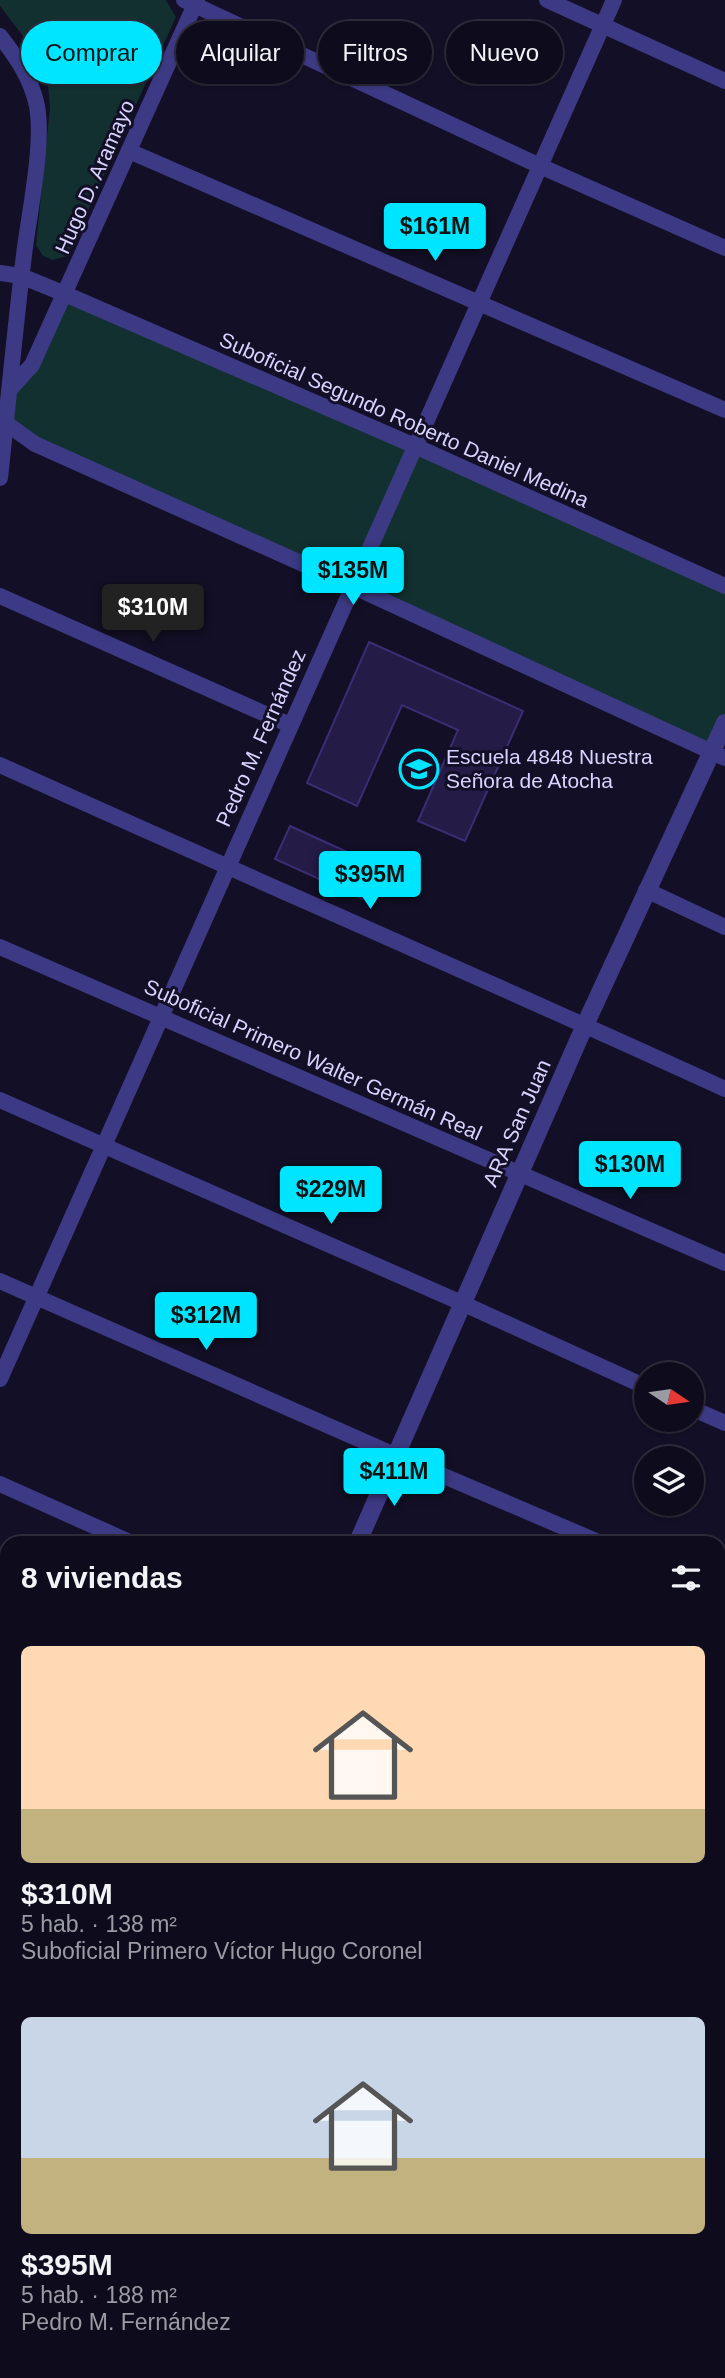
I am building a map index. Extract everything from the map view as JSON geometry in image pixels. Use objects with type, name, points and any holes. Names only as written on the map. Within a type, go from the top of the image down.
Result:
[{"type":"street","points":[[547,0],[725,81]]},
{"type":"street","name":"Pedro M. Fernández","points":[[0,1379],[614,0]]},
{"type":"street","points":[[192,2],[540,166],[725,248]]},
{"type":"street","name":"Hugo D. Aramayo","points":[[10,389],[32,365],[65,295],[192,2]]},
{"type":"street","points":[[0,36],[22,65],[30,82],[37,108],[38,147],[10,389],[3,421],[0,478]]},
{"type":"street","points":[[129,150],[725,410]]},
{"type":"street","name":"Suboficial Segundo Roberto Daniel Medina","points":[[0,273],[21,276],[415,446],[725,586]]},
{"type":"street","points":[[3,421],[35,443],[719,756]]},
{"type":"street","points":[[0,596],[290,725]]},
{"type":"street","name":"ARA San Juan","points":[[361,1536],[646,890],[719,756],[725,723]]},
{"type":"street","points":[[0,765],[725,1089]]},
{"type":"street","points":[[646,890],[725,927]]},
{"type":"street","name":"Suboficial Primero Walter Germán Real","points":[[0,947],[725,1263]]},
{"type":"street","points":[[0,1100],[634,1382]]},
{"type":"street","points":[[0,1281],[584,1536]]},
{"type":"street","points":[[704,1414],[725,1423]]},
{"type":"street","points":[[0,1484],[116,1536]]},
{"type":"green space","points":[[0,0],[166,0],[176,17],[162,48],[162,21],[21,21],[21,33],[0,6]]},
{"type":"green space","points":[[48,84],[145,84],[67,256],[53,260],[43,256],[36,245],[50,107]]},
{"type":"green space","points":[[65,294],[725,586],[725,723],[712,753],[6,423],[10,389]]},
{"type":"building","points":[[369,642],[523,711],[465,841],[418,821],[458,730],[402,705],[357,806],[307,783]]},
{"type":"building","points":[[290,826],[387,870],[372,903],[275,859]]},
{"type":"place","name":"Escuela 4848 Nuestra Señora de Atocha","points":[[419,769]]}]
